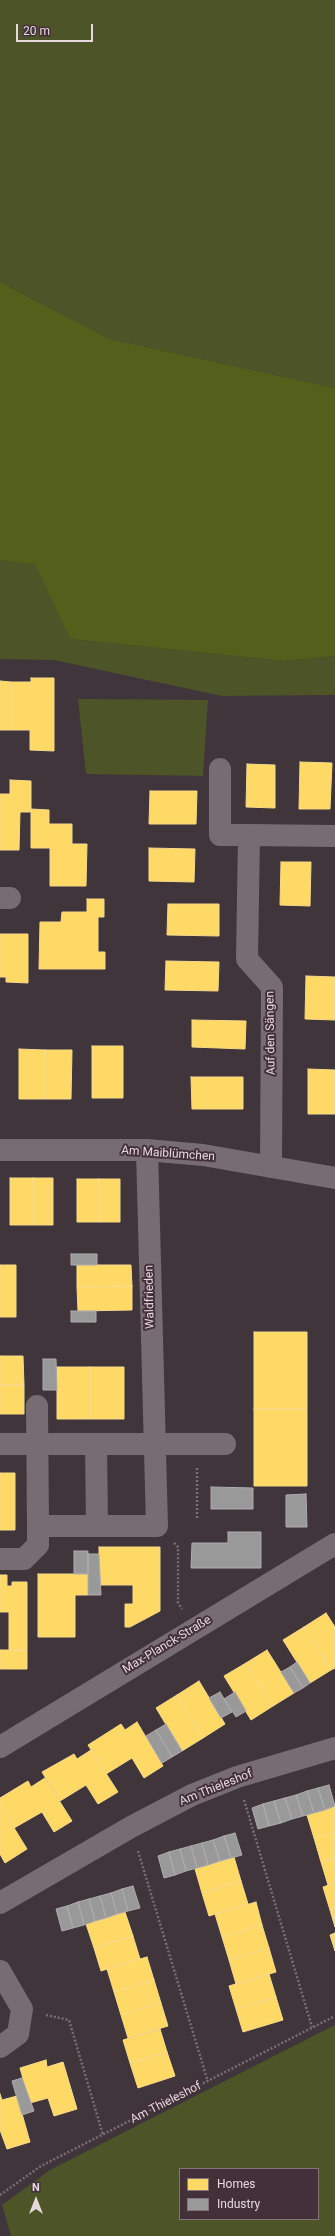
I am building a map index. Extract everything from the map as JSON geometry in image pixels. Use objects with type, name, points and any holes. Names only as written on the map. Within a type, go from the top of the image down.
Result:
[{"type":"street","points":[[220,769],[220,835],[335,836]]},
{"type":"street","name":"Auf den Sängen","points":[[248,835],[247,959],[272,987],[271,1167]]},
{"type":"street","name":"Am Maiblümchen","points":[[0,1150],[147,1150],[203,1155],[335,1178]]},
{"type":"street","name":"Waldfrieden","points":[[147,1150],[157,1526]]},
{"type":"street","points":[[0,1559],[24,1559],[38,1545],[37,1406]]},
{"type":"street","points":[[0,1444],[225,1444]]},
{"type":"street","points":[[96,1444],[97,1526]]},
{"type":"street","points":[[38,1526],[157,1526]]},
{"type":"street","name":"Max-Planck-Straße","points":[[0,1747],[335,1544]]},
{"type":"street","name":"Am Thieleshof","points":[[0,1903],[131,1827],[192,1795],[237,1777],[335,1748]]},
{"type":"street","points":[[0,1972],[22,2009],[18,2034],[0,2047]]},
{"type":"path","points":[[197,1444],[197,1520]]},
{"type":"path","points":[[157,1526],[178,1546],[178,1603],[194,1629]]},
{"type":"path","points":[[237,1777],[312,2027]]},
{"type":"path","points":[[131,1827],[208,2082]]},
{"type":"path","points":[[22,2009],[69,2020],[103,2135]]},
{"type":"path","name":"Am Thieleshof","points":[[0,2195],[41,2166],[335,2016]]},
{"type":"green space","points":[[0,0],[335,0],[335,388],[110,339],[0,282]]},
{"type":"green space","points":[[0,282],[110,339],[335,388],[335,656],[285,661],[70,639],[35,564],[0,560]]},
{"type":"green space","points":[[0,559],[35,563],[70,639],[285,661],[335,656],[335,695],[222,696],[54,660],[0,659]]},
{"type":"green space","points":[[78,699],[208,700],[203,776],[86,774]]},
{"type":"green space","points":[[335,2025],[335,2236],[11,2236],[2,2205],[50,2170]]},
{"type":"building: Homes","points":[[31,678],[54,678],[54,751],[30,750],[30,730],[11,730],[11,682],[31,682]]},
{"type":"building: Homes","points":[[0,681],[11,682],[11,730],[0,730]]},
{"type":"building: Homes","points":[[300,762],[332,763],[330,809],[299,809]]},
{"type":"building: Homes","points":[[247,764],[275,765],[275,808],[246,807]]},
{"type":"building: Homes","points":[[10,780],[31,781],[31,812],[20,812],[19,850],[0,850],[0,794],[10,794]]},
{"type":"building: Homes","points":[[150,791],[197,791],[196,824],[149,824]]},
{"type":"building: Homes","points":[[31,809],[49,810],[49,824],[72,824],[72,844],[87,844],[86,886],[50,886],[50,848],[31,848]]},
{"type":"building: Homes","points":[[149,848],[195,849],[194,882],[149,881]]},
{"type":"building: Homes","points":[[281,862],[311,862],[310,906],[280,905]]},
{"type":"building: Homes","points":[[87,899],[104,899],[104,917],[98,917],[98,952],[105,952],[105,969],[39,969],[40,922],[61,922],[62,912],[87,912]]},
{"type":"building: Homes","points":[[168,904],[219,904],[219,936],[167,935]]},
{"type":"building: Homes","points":[[0,934],[28,934],[28,983],[6,982],[6,977],[0,977]]},
{"type":"building: Homes","points":[[166,961],[219,962],[218,991],[165,990]]},
{"type":"building: Homes","points":[[306,976],[335,977],[335,1020],[305,1019]]},
{"type":"building: Homes","points":[[192,1020],[246,1021],[245,1049],[192,1047]]},
{"type":"building: Homes","points":[[92,1046],[123,1046],[123,1098],[92,1098]]},
{"type":"building: Homes","points":[[19,1049],[45,1050],[45,1099],[19,1099]]},
{"type":"building: Homes","points":[[45,1050],[72,1050],[71,1099],[45,1099]]},
{"type":"building: Homes","points":[[308,1069],[335,1070],[335,1114],[308,1114]]},
{"type":"building: Homes","points":[[191,1077],[243,1077],[243,1109],[192,1109]]},
{"type":"building: Homes","points":[[10,1178],[33,1178],[33,1225],[10,1225]]},
{"type":"building: Homes","points":[[33,1178],[53,1178],[53,1225],[33,1225]]},
{"type":"building: Homes","points":[[77,1179],[99,1179],[99,1222],[77,1222]]},
{"type":"building: Homes","points":[[99,1179],[120,1179],[120,1222],[99,1222]]},
{"type":"building: Homes","points":[[0,1265],[16,1265],[16,1317],[0,1317]]},
{"type":"building: Homes","points":[[77,1265],[131,1265],[132,1286],[77,1287]]},
{"type":"building: Homes","points":[[132,1286],[132,1310],[78,1311],[77,1287]]},
{"type":"building: Homes","points":[[254,1332],[307,1332],[307,1409],[254,1409]]},
{"type":"building: Homes","points":[[0,1356],[23,1356],[24,1385],[0,1385]]},
{"type":"building: Homes","points":[[57,1367],[90,1367],[90,1419],[57,1419]]},
{"type":"building: Homes","points":[[90,1367],[124,1367],[124,1419],[90,1419]]},
{"type":"building: Homes","points":[[0,1385],[24,1385],[24,1414],[0,1414]]},
{"type":"building: Homes","points":[[254,1409],[307,1409],[307,1486],[254,1486]]},
{"type":"building: Homes","points":[[0,1473],[15,1473],[15,1530],[0,1530]]},
{"type":"building: Homes","points":[[99,1547],[160,1547],[160,1611],[130,1627],[125,1627],[125,1604],[133,1604],[133,1585],[99,1585]]},
{"type":"building: Homes","points":[[38,1574],[88,1574],[88,1595],[75,1595],[75,1637],[38,1637]]},
{"type":"building: Homes","points":[[0,1575],[7,1575],[7,1586],[12,1586],[12,1582],[27,1582],[27,1650],[9,1650],[9,1612],[0,1612]]},
{"type":"building: Homes","points":[[326,1613],[335,1627],[335,1668],[331,1670],[304,1627]]},
{"type":"building: Homes","points":[[304,1627],[331,1670],[310,1683],[283,1640]]},
{"type":"building: Homes","points":[[0,1650],[27,1650],[27,1669],[0,1669]]},
{"type":"building: Homes","points":[[267,1650],[294,1693],[273,1706],[246,1663]]},
{"type":"building: Homes","points":[[246,1663],[273,1706],[251,1720],[224,1676]]},
{"type":"building: Homes","points":[[199,1681],[225,1724],[203,1738],[177,1695]]},
{"type":"building: Homes","points":[[177,1695],[203,1738],[182,1751],[156,1708]]},
{"type":"building: Homes","points":[[137,1722],[163,1766],[144,1778],[132,1758],[106,1774],[88,1745],[121,1724],[125,1730]]},
{"type":"building: Homes","points":[[91,1750],[118,1792],[98,1804],[86,1785],[60,1801],[42,1772],[74,1754],[77,1759]]},
{"type":"building: Homes","points":[[45,1778],[72,1821],[54,1832],[42,1812],[14,1828],[0,1805],[0,1798],[28,1781],[31,1787]]},
{"type":"building: Homes","points":[[0,1805],[27,1849],[5,1863],[0,1854]]},
{"type":"building: Homes","points":[[335,1806],[335,1832],[314,1838],[307,1815]]},
{"type":"building: Homes","points":[[335,1832],[335,1858],[321,1862],[314,1838]]},
{"type":"building: Homes","points":[[234,1857],[241,1881],[202,1893],[195,1869]]},
{"type":"building: Homes","points":[[335,1858],[335,1883],[328,1885],[321,1862]]},
{"type":"building: Homes","points":[[241,1881],[248,1904],[209,1916],[202,1893]]},
{"type":"building: Homes","points":[[335,1883],[335,1908],[330,1910],[323,1887]]},
{"type":"building: Homes","points":[[256,1902],[262,1925],[222,1937],[215,1914]]},
{"type":"building: Homes","points":[[335,1908],[335,1927],[330,1910]]},
{"type":"building: Homes","points":[[125,1912],[133,1936],[94,1948],[86,1924]]},
{"type":"building: Homes","points":[[262,1925],[269,1948],[229,1960],[222,1937]]},
{"type":"building: Homes","points":[[335,1933],[335,1951],[330,1935]]},
{"type":"building: Homes","points":[[133,1936],[140,1959],[101,1971],[94,1948]]},
{"type":"building: Homes","points":[[269,1948],[276,1972],[236,1984],[229,1960]]},
{"type":"building: Homes","points":[[147,1957],[154,1980],[114,1992],[107,1969]]},
{"type":"building: Homes","points":[[269,1974],[276,1997],[236,2009],[229,1986]]},
{"type":"building: Homes","points":[[154,1980],[161,2003],[121,2015],[114,1992]]},
{"type":"building: Homes","points":[[276,1997],[283,2020],[243,2032],[236,2009]]},
{"type":"building: Homes","points":[[161,2003],[168,2026],[128,2038],[121,2015]]},
{"type":"building: Homes","points":[[160,2029],[167,2052],[130,2063],[123,2040]]},
{"type":"building: Homes","points":[[167,2052],[175,2076],[138,2088],[130,2063]]},
{"type":"building: Homes","points":[[46,2060],[47,2067],[63,2062],[77,2109],[54,2116],[48,2098],[30,2103],[20,2068]]},
{"type":"building: Homes","points":[[0,2094],[2,2100],[17,2096],[30,2142],[7,2149],[0,2130]]},
{"type":"building: Industry","points":[[71,1254],[97,1254],[97,1265],[71,1265]]},
{"type":"building: Industry","points":[[71,1311],[96,1311],[96,1322],[71,1322]]},
{"type":"building: Industry","points":[[43,1359],[56,1359],[57,1390],[43,1390]]},
{"type":"building: Industry","points":[[211,1487],[253,1488],[253,1509],[211,1509]]},
{"type":"building: Industry","points":[[306,1494],[307,1527],[286,1527],[286,1495]]},
{"type":"building: Industry","points":[[228,1532],[261,1532],[261,1568],[191,1568],[192,1543],[228,1543]]},
{"type":"building: Industry","points":[[74,1551],[88,1551],[88,1574],[74,1574]]},
{"type":"building: Industry","points":[[88,1554],[99,1554],[101,1595],[88,1595]]},
{"type":"building: Industry","points":[[297,1662],[310,1683],[303,1688],[290,1667]]},
{"type":"building: Industry","points":[[290,1667],[303,1688],[294,1693],[281,1672]]},
{"type":"building: Industry","points":[[220,1692],[232,1712],[221,1718],[209,1698]]},
{"type":"building: Industry","points":[[235,1692],[246,1711],[236,1717],[224,1699]]},
{"type":"building: Industry","points":[[166,1724],[182,1751],[172,1757],[156,1730]]},
{"type":"building: Industry","points":[[156,1730],[172,1757],[162,1763],[146,1736]]},
{"type":"building: Industry","points":[[329,1785],[335,1806],[325,1810],[318,1788]]},
{"type":"building: Industry","points":[[318,1788],[325,1810],[314,1813],[307,1791]]},
{"type":"building: Industry","points":[[307,1791],[314,1813],[303,1816],[296,1795]]},
{"type":"building: Industry","points":[[296,1795],[303,1816],[292,1819],[285,1798]]},
{"type":"building: Industry","points":[[285,1798],[292,1819],[281,1823],[274,1801]]},
{"type":"building: Industry","points":[[274,1801],[281,1823],[269,1826],[263,1804]]},
{"type":"building: Industry","points":[[263,1804],[269,1826],[258,1829],[252,1808]]},
{"type":"building: Industry","points":[[235,1833],[242,1855],[231,1858],[224,1836]]},
{"type":"building: Industry","points":[[224,1836],[231,1858],[220,1861],[213,1840]]},
{"type":"building: Industry","points":[[213,1840],[220,1861],[208,1865],[202,1843]]},
{"type":"building: Industry","points":[[202,1843],[208,1865],[197,1868],[191,1846]]},
{"type":"building: Industry","points":[[191,1846],[197,1868],[186,1871],[180,1849]]},
{"type":"building: Industry","points":[[180,1849],[186,1871],[175,1875],[169,1852]]},
{"type":"building: Industry","points":[[169,1852],[175,1875],[164,1878],[158,1856]]},
{"type":"building: Industry","points":[[133,1886],[140,1908],[128,1911],[122,1889]]},
{"type":"building: Industry","points":[[122,1889],[128,1911],[117,1914],[111,1893]]},
{"type":"building: Industry","points":[[111,1893],[117,1914],[106,1918],[100,1896]]},
{"type":"building: Industry","points":[[100,1896],[106,1918],[95,1921],[89,1899]]},
{"type":"building: Industry","points":[[89,1899],[95,1921],[84,1925],[78,1902]]},
{"type":"building: Industry","points":[[78,1902],[84,1925],[73,1928],[67,1906]]},
{"type":"building: Industry","points":[[67,1906],[73,1928],[62,1931],[56,1909]]},
{"type":"building: Industry","points":[[22,2078],[34,2111],[22,2115],[12,2081]]}]
